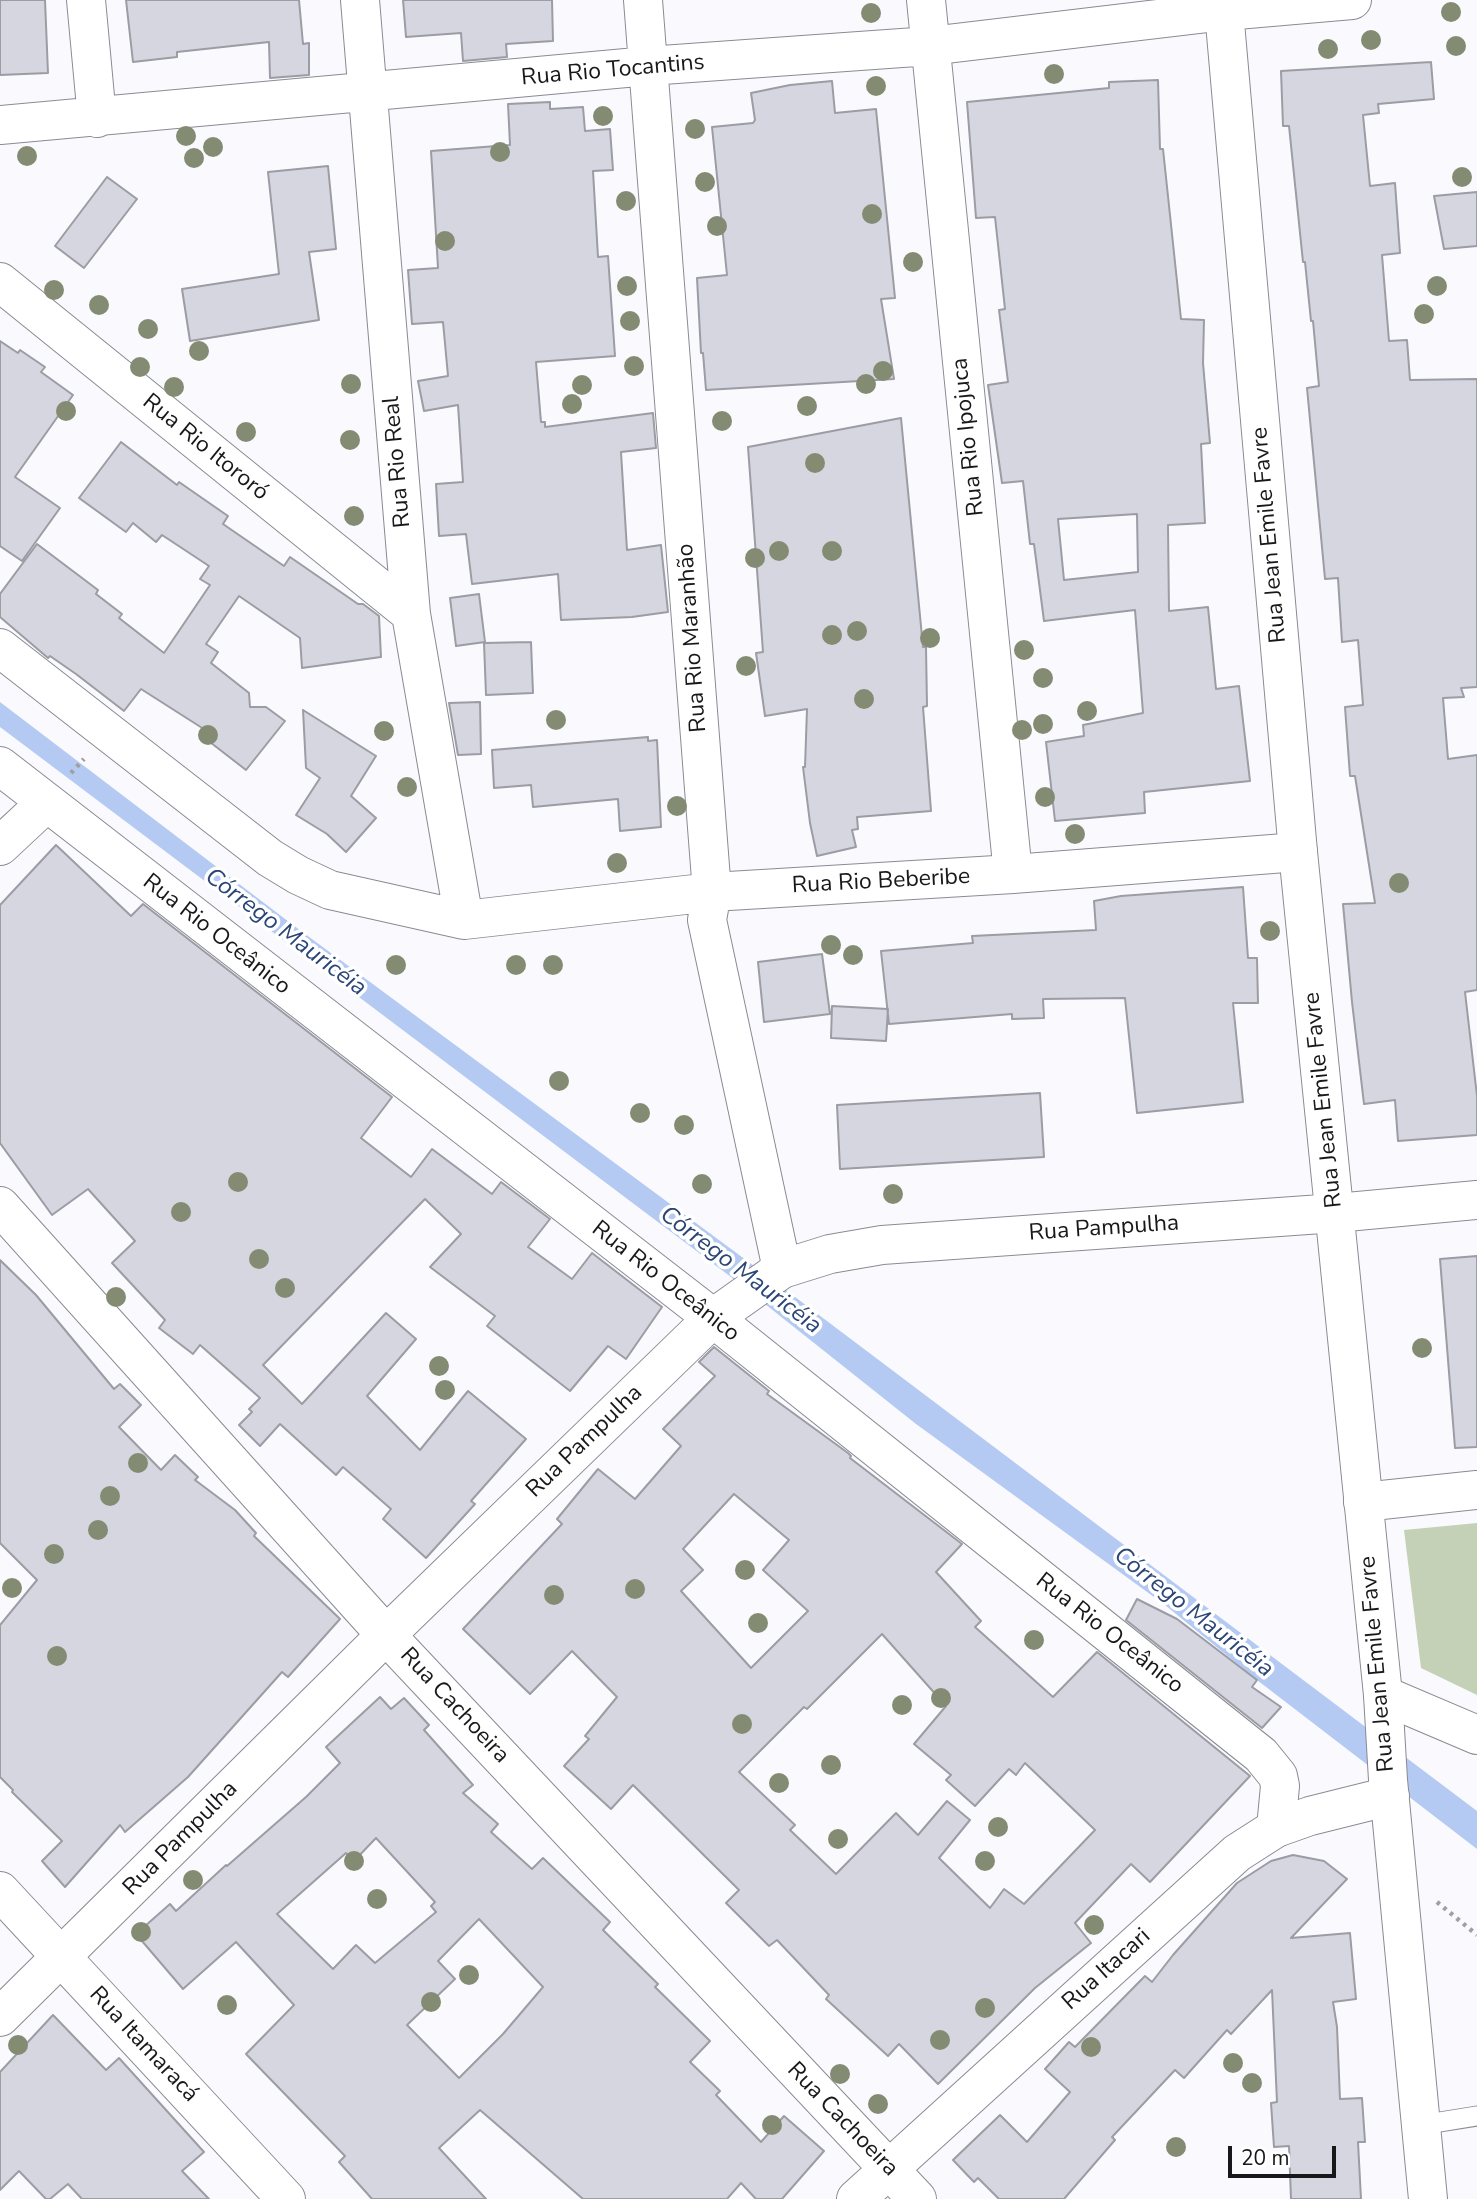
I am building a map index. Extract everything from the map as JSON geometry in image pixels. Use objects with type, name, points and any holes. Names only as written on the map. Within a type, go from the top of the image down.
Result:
[{"type":"street","points":[[86,0],[97,118]]},
{"type":"street","name":"Rua Rio Real","points":[[360,0],[411,614],[464,920]]},
{"type":"street","name":"Rua Rio Maranhão","points":[[643,0],[712,892],[707,920],[778,1271]]},
{"type":"street","name":"Rua Rio Ipojuca","points":[[926,0],[1013,874]]},
{"type":"street","name":"Rua Rio Tocantins","points":[[0,125],[648,66],[930,46],[1224,6],[1352,0]]},
{"type":"street","name":"Rua Jean Emile Favre","points":[[1224,6],[1298,852],[1383,1695],[1388,1777],[1429,2199]]},
{"type":"street","name":"Rua Rio Itororó","points":[[0,282],[411,614]]},
{"type":"street","points":[[0,648],[270,858],[298,875],[330,890],[464,920]]},
{"type":"street","name":"Rua Rio Oceânico","points":[[0,766],[724,1310],[1261,1755],[1278,1776],[1280,1786],[1276,1828]]},
{"type":"street","points":[[0,846],[46,803]]},
{"type":"street","name":"Rua Rio Beberibe","points":[[464,920],[712,892],[1013,874],[1298,852]]},
{"type":"street","name":"Rua Pampulha","points":[[0,2017],[386,1635],[724,1310],[778,1271],[830,1254],[882,1245],[1335,1213],[1477,1200]]},
{"type":"street","name":"Rua Cachoeira","points":[[0,1206],[386,1635],[916,2199]]},
{"type":"street","points":[[1363,1502],[1477,1490]]},
{"type":"street","points":[[1383,1695],[1477,1735]]},
{"type":"street","name":"Rua Itacari","points":[[856,2199],[1237,1853],[1276,1828],[1310,1816],[1388,1777]]},
{"type":"street","name":"Rua Itamaracá","points":[[0,1891],[286,2199]]},
{"type":"lane","points":[[1420,2125],[1477,2116]]},
{"type":"green space","points":[[1477,1523],[1477,1695],[1421,1668],[1404,1530]]},
{"type":"water","name":"Córrego Mauricéia","points":[[0,702],[293,925],[750,1263],[1477,1811],[1477,1849],[1257,1680],[1165,1605],[916,1424],[731,1277],[0,727]]},
{"type":"building","points":[[0,0],[45,0],[48,73],[0,75]]},
{"type":"building","points":[[126,0],[299,0],[303,44],[309,43],[309,75],[270,78],[269,42],[177,52],[177,57],[133,62]]},
{"type":"building","points":[[403,0],[552,0],[553,41],[506,44],[507,57],[463,61],[461,33],[406,37]]},
{"type":"building","points":[[1431,62],[1434,99],[1378,104],[1379,113],[1363,115],[1370,186],[1395,183],[1400,253],[1382,255],[1389,341],[1407,340],[1410,380],[1477,379],[1477,687],[1461,688],[1464,697],[1443,698],[1448,759],[1477,755],[1477,990],[1465,992],[1477,1096],[1477,1135],[1398,1141],[1395,1100],[1364,1104],[1352,1002],[1343,904],[1375,903],[1355,776],[1350,776],[1345,707],[1363,705],[1358,640],[1342,642],[1338,578],[1325,579],[1307,388],[1319,386],[1289,126],[1283,126],[1281,71]]},
{"type":"building","points":[[1158,80],[1160,149],[1163,149],[1181,319],[1204,320],[1203,363],[1210,443],[1201,444],[1205,523],[1168,525],[1169,611],[1208,607],[1216,689],[1239,686],[1250,781],[1144,792],[1145,813],[1055,821],[1046,742],[1084,736],[1083,725],[1143,713],[1135,610],[1044,621],[1034,544],[1030,544],[1023,481],[1002,483],[988,385],[1008,382],[999,310],[1005,309],[995,217],[976,218],[967,102],[1109,88],[1109,82]],"holes":[[[1137,514],[1138,572],[1064,580],[1058,519]]]},
{"type":"building","points":[[832,81],[835,113],[876,109],[895,298],[881,299],[894,379],[706,390],[697,278],[727,275],[712,127],[753,123],[755,120],[751,93],[790,85]]},
{"type":"building","points":[[550,102],[550,109],[583,107],[585,131],[610,129],[613,170],[593,171],[598,257],[608,256],[615,356],[536,362],[541,422],[545,422],[545,427],[653,413],[656,448],[621,452],[627,550],[661,545],[668,612],[632,617],[561,620],[558,574],[472,584],[466,534],[439,536],[436,484],[463,482],[458,405],[424,411],[418,381],[448,376],[443,322],[412,324],[408,270],[438,268],[431,151],[510,145],[508,104]]},
{"type":"building","points":[[328,166],[336,249],[309,252],[319,320],[190,341],[182,289],[279,274],[268,172]]},
{"type":"building","points":[[107,177],[137,199],[84,268],[55,246]]},
{"type":"building","points":[[1477,192],[1477,246],[1444,249],[1434,196]]},
{"type":"building","points":[[0,341],[18,353],[20,350],[45,367],[41,372],[73,395],[15,477],[60,508],[22,561],[0,546]]},
{"type":"building","points":[[901,418],[923,647],[926,647],[927,706],[923,707],[931,811],[857,817],[858,829],[852,830],[856,847],[817,856],[803,767],[807,709],[765,716],[756,653],[763,652],[748,447]]},
{"type":"building","points":[[121,442],[177,485],[179,482],[228,516],[223,524],[284,566],[290,557],[379,616],[381,657],[302,668],[300,638],[239,596],[206,644],[218,652],[211,663],[249,693],[250,707],[266,707],[285,721],[246,770],[206,739],[210,733],[141,689],[124,711],[76,674],[50,656],[48,658],[0,617],[0,594],[37,544],[98,590],[96,594],[122,614],[119,618],[164,653],[210,585],[200,579],[209,566],[162,535],[156,542],[133,523],[126,532],[79,498]]},
{"type":"building","points":[[479,594],[485,642],[456,646],[450,598]]},
{"type":"building","points":[[531,642],[533,693],[486,695],[484,643]]},
{"type":"building","points":[[480,702],[481,754],[458,755],[449,703]]},
{"type":"building","points":[[303,710],[376,756],[351,796],[376,818],[346,852],[327,834],[296,815],[320,778],[306,768]]},
{"type":"building","points":[[648,737],[648,741],[657,740],[661,827],[620,831],[618,799],[533,807],[531,785],[494,788],[492,750]]},
{"type":"building","points":[[56,845],[131,916],[143,904],[392,1097],[361,1138],[411,1177],[432,1149],[492,1194],[501,1182],[550,1219],[528,1247],[572,1279],[592,1253],[662,1307],[626,1359],[608,1346],[570,1391],[487,1326],[495,1316],[430,1267],[461,1234],[425,1199],[263,1365],[302,1404],[386,1313],[416,1339],[367,1396],[420,1450],[468,1391],[526,1439],[471,1501],[475,1504],[426,1558],[383,1519],[391,1509],[343,1467],[336,1475],[280,1424],[260,1446],[239,1425],[252,1412],[249,1409],[260,1398],[200,1345],[193,1354],[159,1328],[165,1320],[112,1263],[135,1241],[88,1189],[52,1215],[0,1143],[0,905]]},
{"type":"building","points":[[1243,887],[1248,958],[1257,958],[1258,1003],[1233,1003],[1243,1102],[1137,1113],[1125,998],[1043,999],[1044,1018],[1012,1019],[1012,1014],[889,1024],[881,951],[973,943],[972,936],[1096,930],[1094,901],[1121,896]]},
{"type":"building","points":[[822,954],[830,1014],[764,1022],[758,962]]},
{"type":"building","points":[[832,1006],[888,1009],[886,1041],[831,1038]]},
{"type":"building","points":[[1040,1093],[1044,1157],[840,1169],[837,1105]]},
{"type":"building","points":[[1477,1256],[1477,1447],[1455,1448],[1440,1259]]},
{"type":"building","points":[[0,1260],[36,1295],[114,1389],[120,1384],[141,1405],[119,1427],[161,1470],[175,1455],[198,1477],[195,1480],[235,1510],[256,1533],[254,1536],[340,1619],[288,1677],[282,1672],[188,1777],[125,1832],[120,1825],[65,1887],[42,1861],[62,1841],[0,1777],[0,1625],[37,1580],[0,1543]]},
{"type":"building","points":[[714,1347],[769,1391],[767,1394],[848,1453],[850,1458],[962,1544],[936,1572],[981,1621],[975,1627],[1053,1697],[1097,1652],[1250,1776],[1150,1882],[1131,1864],[1075,1923],[1091,1943],[1035,1988],[938,2084],[899,2044],[888,2056],[826,1999],[829,1995],[777,1940],[769,1946],[726,1903],[739,1890],[633,1785],[611,1809],[564,1766],[589,1739],[585,1736],[617,1697],[572,1651],[530,1694],[463,1629],[562,1524],[557,1519],[598,1469],[635,1499],[681,1446],[663,1429],[715,1376],[699,1362]],"holes":[[[734,1494],[789,1540],[763,1570],[808,1611],[751,1668],[681,1591],[703,1570],[683,1549]],[[882,1634],[946,1706],[914,1744],[951,1775],[946,1780],[975,1806],[1009,1769],[1016,1775],[1025,1763],[1095,1830],[1024,1904],[1004,1889],[990,1908],[939,1858],[970,1820],[947,1801],[918,1835],[896,1813],[836,1874],[790,1830],[795,1825],[739,1772]]]},
{"type":"building","points":[[1137,1599],[1177,1619],[1257,1680],[1252,1687],[1281,1707],[1262,1728],[1126,1620]]},
{"type":"building","points":[[380,1697],[391,1709],[404,1698],[429,1725],[424,1730],[473,1785],[463,1793],[498,1824],[491,1832],[532,1869],[543,1858],[610,1922],[603,1930],[658,1984],[655,1987],[710,2041],[690,2062],[720,2091],[716,2095],[761,2142],[784,2116],[824,2151],[782,2199],[756,2199],[741,2183],[727,2199],[583,2199],[480,2110],[439,2148],[486,2199],[372,2199],[339,2162],[345,2156],[246,2054],[294,2005],[236,1942],[183,1989],[136,1934],[170,1904],[176,1911],[306,1797],[340,1763],[326,1747]],"holes":[[[376,1838],[435,1902],[431,1906],[436,1912],[375,1963],[356,1945],[333,1969],[277,1914],[346,1853],[354,1861]],[[479,1919],[543,1987],[503,2034],[459,2078],[407,2025],[455,1979],[438,1961]]]},
{"type":"building","points":[[1293,1855],[1324,1861],[1347,1879],[1291,1938],[1350,1933],[1356,1999],[1333,2002],[1337,2027],[1340,2099],[1362,2098],[1365,2142],[1358,2142],[1361,2199],[1291,2199],[1289,2146],[1274,2147],[1271,2103],[1277,2102],[1272,1990],[1231,2034],[1227,2030],[1184,2078],[1175,2070],[1112,2137],[1115,2140],[1064,2199],[999,2199],[978,2178],[974,2182],[953,2160],[1000,2115],[1027,2142],[1070,2092],[1045,2069],[1069,2042],[1075,2047],[1145,1976],[1152,1982],[1237,1883],[1271,1861]]},
{"type":"building","points":[[53,2015],[106,2070],[119,2058],[204,2152],[182,2171],[209,2199],[82,2199],[68,2184],[50,2199],[46,2199],[19,2171],[0,2190],[0,2072]]}]
